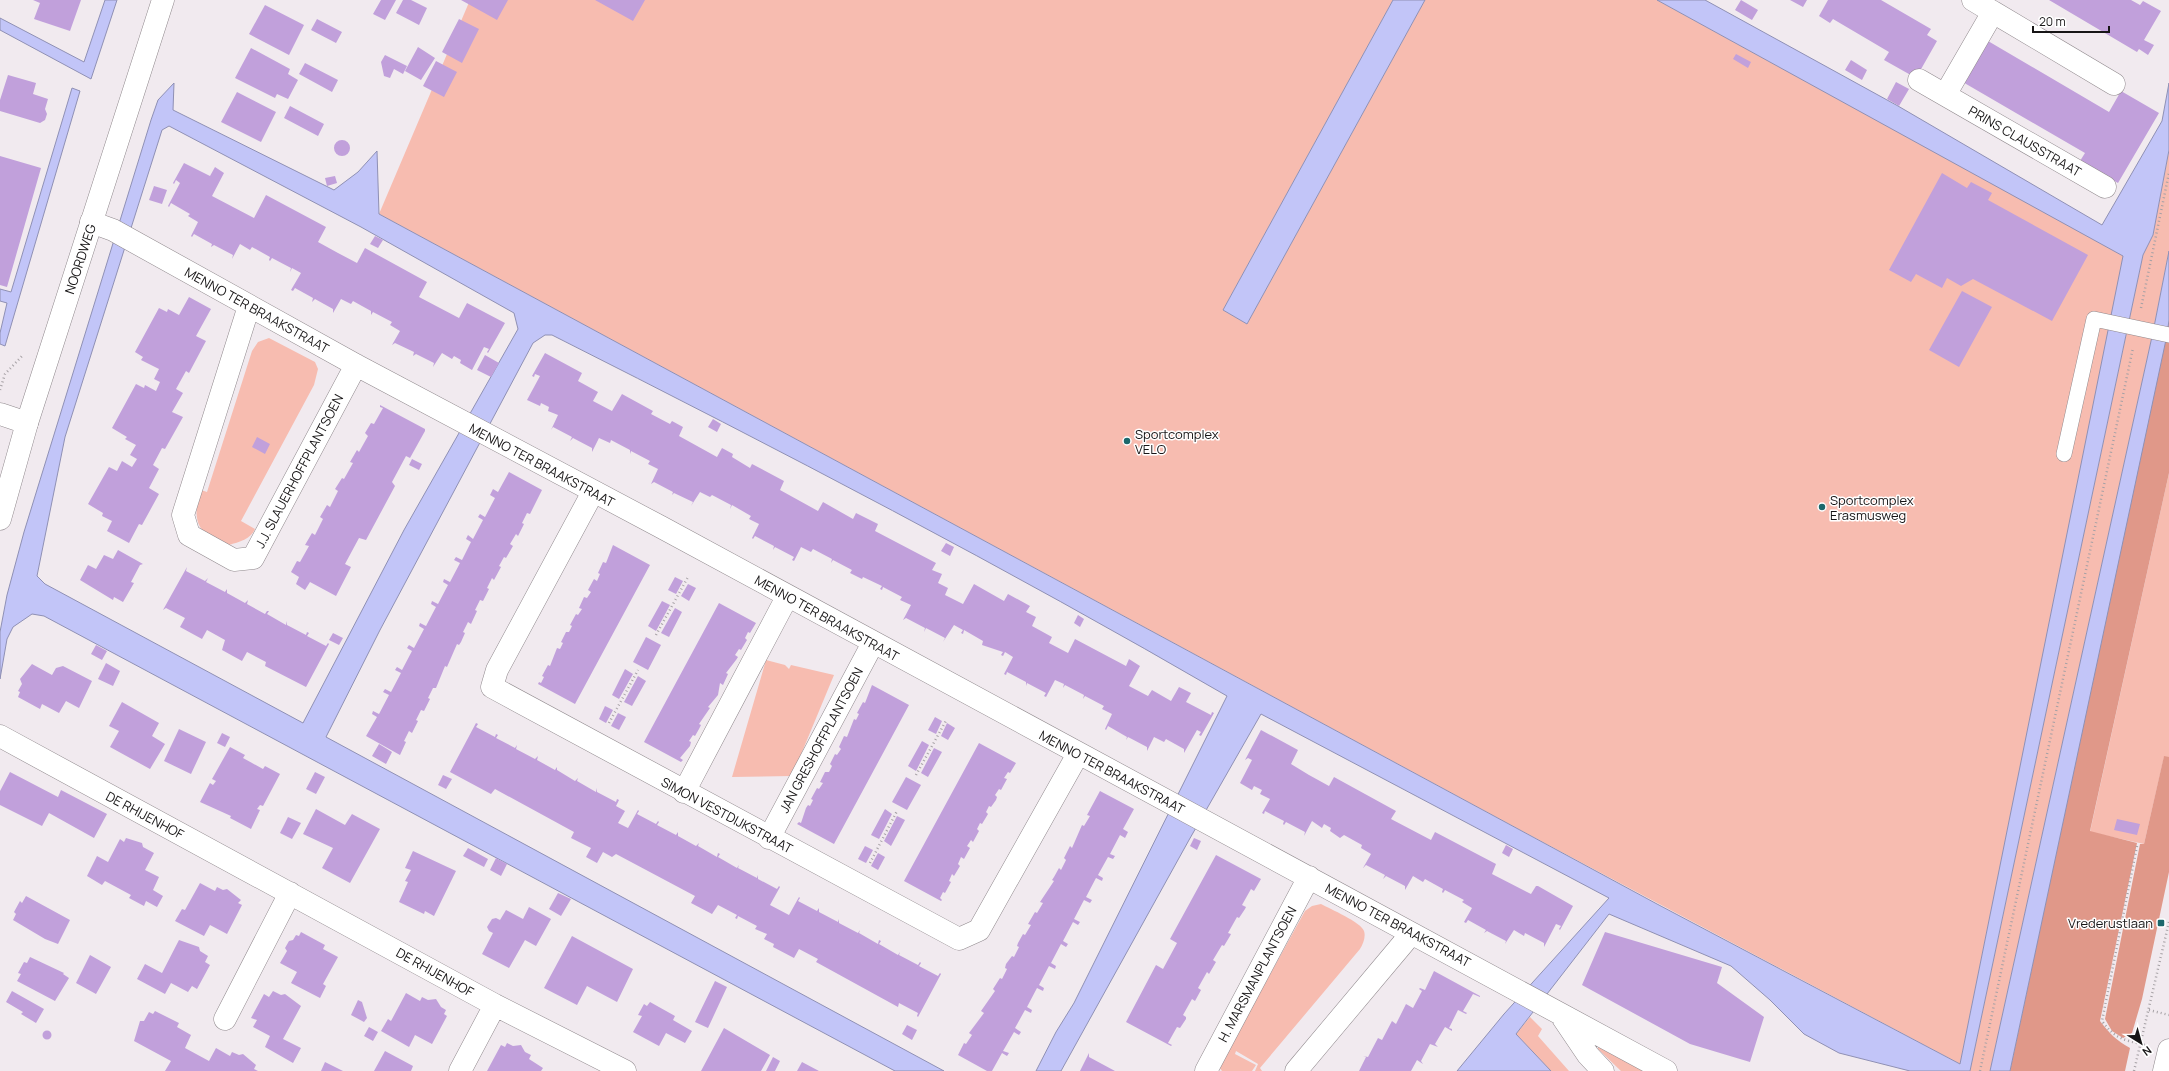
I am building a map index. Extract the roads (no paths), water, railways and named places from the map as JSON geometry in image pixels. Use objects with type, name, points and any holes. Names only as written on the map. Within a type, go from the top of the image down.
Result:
[{"type":"street","name":"NOORDWEG","points":[[0,519],[27,423],[162,0]]},
{"type":"street","points":[[1972,0],[2114,84]]},
{"type":"street","points":[[1945,95],[1993,12]]},
{"type":"street","name":"PRINS CLAUSSTRAAT","points":[[1919,80],[2105,187]]},
{"type":"street","name":"MENNO TER BRAAKSTRAAT","points":[[91,222],[113,230],[356,365],[1309,877],[1411,934],[1516,988],[1558,1013],[1666,1071]]},
{"type":"street","name":"J.J. SLAUERHOFFPLANTSOEN","points":[[249,306],[183,515],[189,535],[221,553],[234,560],[253,558],[356,365]]},
{"type":"street","points":[[0,414],[27,423]]},
{"type":"street","name":"SIMON VESTDIJKSTRAAT","points":[[593,492],[497,670],[492,687],[769,838],[959,939],[979,930],[1078,754]]},
{"type":"street","points":[[684,792],[787,597]]},
{"type":"street","name":"JAN GRESHOFFPLANTSOEN","points":[[769,838],[873,643]]},
{"type":"street","name":"DE RHIJENHOF","points":[[0,736],[495,1005],[625,1071]]},
{"type":"street","name":"H. MARSMANPLANTSOEN","points":[[1206,1071],[1309,877]]},
{"type":"street","points":[[225,1020],[290,893]]},
{"type":"street","points":[[1296,1071],[1411,934]]},
{"type":"street","points":[[460,1071],[495,1005]]},
{"type":"street","name":"MENNO TER BRAAKSTRAAT","points":[[1558,1013],[1588,1056],[1603,1071]]},
{"type":"street","points":[[2164,1071],[2169,1050]]},
{"type":"lane","points":[[2064,454],[2094,319],[2169,336]]},
{"type":"water","points":[[105,0],[117,0],[91,79],[0,30],[0,18],[84,62]]},
{"type":"water","points":[[1393,0],[1425,0],[1247,324],[1223,310]]},
{"type":"water","points":[[1657,0],[1705,0],[1898,106],[2102,225],[2162,121],[2169,83],[2169,150],[2153,235],[2143,255],[1970,1071],[1910,1071],[1839,1053],[1804,1034],[1770,1000],[1731,966],[1609,914],[1516,1034],[1551,1071],[1457,1071],[1504,1014],[1609,898],[1261,714],[1189,840],[1061,1071],[1036,1071],[1056,1032],[1074,1003],[1227,696],[1144,648],[977,556],[808,466],[552,335],[545,335],[533,343],[380,630],[326,737],[944,1071],[895,1071],[44,616],[32,614],[13,627],[7,639],[0,679],[0,632],[7,595],[24,532],[151,120],[158,100],[174,83],[173,110],[334,190],[358,172],[377,151],[379,214],[1657,904],[1960,1064],[2123,256]],"holes":[[[169,126],[361,227],[514,313],[518,329],[404,530],[303,723],[45,584],[37,576],[65,437],[162,130]]]},
{"type":"water","points":[[72,88],[80,91],[5,346],[0,344],[0,333],[7,303],[0,301],[0,289],[11,292]]},
{"type":"water","points":[[2169,251],[2169,320],[2167,335],[2010,1071],[1990,1071],[2153,332]]},
{"type":"place","name":"Sportcomplex VELO","points":[[1127,441]]},
{"type":"place","name":"Sportcomplex Erasmusweg","points":[[1822,507]]},
{"type":"place","name":"Vrederustlaan","points":[[2161,923]]}]
